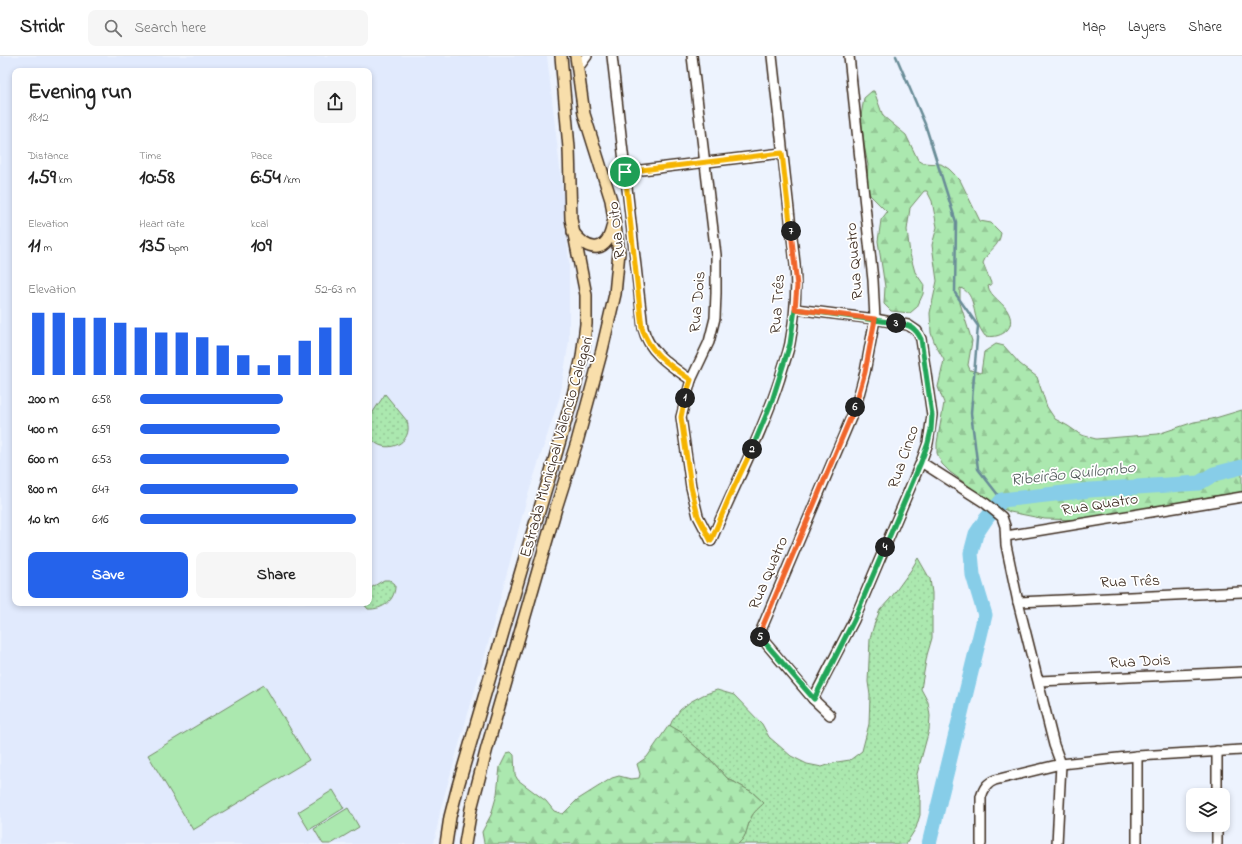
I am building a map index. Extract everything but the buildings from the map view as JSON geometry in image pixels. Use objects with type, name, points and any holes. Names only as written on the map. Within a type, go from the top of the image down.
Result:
[{"type":"main road","name":"Estrada Municipal Valencio Calegari","points":[[446,844],[450,816],[458,786],[550,475],[573,395],[582,357],[586,324],[586,295],[572,232],[570,148],[561,56]]},
{"type":"main road","name":"Estrada Municipal Valencio Calegari","points":[[465,844],[471,810],[487,748],[602,350],[615,294],[619,252],[614,217],[604,172],[591,139],[584,114],[576,56]]},
{"type":"main road","points":[[572,232],[585,245],[592,248],[599,247],[611,234],[614,217]]},
{"type":"street","points":[[578,68],[587,56]]},
{"type":"street","name":"Rua Oito","points":[[612,56],[642,328],[650,345],[662,359],[691,380]]},
{"type":"street","name":"Rua Dois","points":[[692,56],[716,255],[716,293],[715,318],[709,342],[691,380],[681,417],[691,487],[698,516],[711,541]]},
{"type":"street","name":"Rua Três","points":[[711,541],[772,401],[790,344],[795,309],[797,286],[795,264],[772,56]]},
{"type":"street","name":"Rua Quatro","points":[[814,699],[759,635],[856,406],[865,372],[875,319],[874,280],[849,56]]},
{"type":"street","points":[[625,172],[782,153]]},
{"type":"street","name":"Rua Cinco","points":[[795,309],[875,319],[908,325],[917,331],[921,339],[932,415],[928,443],[921,462],[854,620],[814,699]]},
{"type":"street","points":[[921,462],[985,503],[1002,517],[1005,526],[1006,545],[1018,602],[1060,764],[1057,844]]},
{"type":"street","name":"Rua Quatro","points":[[1006,536],[1242,497]]},
{"type":"street","name":"Rua Três","points":[[1018,602],[1242,592]]},
{"type":"street","name":"Rua Dois","points":[[1039,681],[1242,672]]},
{"type":"street","points":[[814,699],[830,715]]},
{"type":"street","points":[[981,844],[981,797],[989,782],[1060,764],[1137,756],[1242,750]]},
{"type":"street","points":[[1217,788],[1218,751]]},
{"type":"street","points":[[1137,756],[1137,844]]},
{"type":"street","points":[[1217,832],[1217,844]]},
{"type":"shaded area","points":[[0,56],[547,56],[565,212],[569,263],[569,341],[560,396],[527,498],[485,655],[441,807],[434,844],[0,844]]},
{"type":"green space","points":[[874,91],[883,116],[906,135],[918,160],[923,163],[941,164],[949,169],[960,180],[980,221],[991,223],[1001,233],[998,242],[985,258],[983,263],[991,283],[991,285],[988,286],[989,290],[1007,310],[1011,320],[1010,325],[1001,335],[990,337],[985,336],[978,323],[968,293],[960,288],[960,303],[972,341],[968,365],[970,370],[981,373],[984,352],[996,344],[1004,346],[1020,364],[1037,377],[1047,407],[1055,419],[1081,435],[1096,439],[1158,434],[1194,422],[1212,419],[1242,410],[1242,493],[1213,496],[1161,507],[1079,520],[1045,519],[1010,512],[993,504],[950,472],[942,464],[937,453],[937,443],[944,403],[938,387],[944,360],[931,333],[930,313],[937,281],[932,245],[937,227],[932,201],[927,191],[924,191],[910,208],[907,230],[910,254],[915,272],[924,285],[923,294],[917,307],[910,313],[891,311],[884,304],[885,287],[878,241],[881,220],[887,212],[870,195],[866,186],[868,165],[861,116],[864,98]]},
{"type":"green space","points":[[385,394],[407,421],[408,431],[405,439],[399,444],[391,446],[383,446],[376,443],[372,438],[372,414]]},
{"type":"green space","points":[[918,558],[930,579],[932,593],[932,638],[927,655],[921,689],[928,702],[930,716],[929,730],[917,774],[920,815],[916,828],[906,844],[738,844],[745,834],[752,816],[764,803],[752,792],[727,778],[710,759],[681,732],[670,726],[672,721],[680,710],[690,702],[717,690],[734,695],[762,724],[769,737],[791,756],[807,764],[822,767],[837,762],[850,760],[862,751],[869,724],[870,695],[868,682],[870,639],[874,625],[880,610],[890,599]]},
{"type":"green space","points":[[384,580],[390,580],[395,584],[395,590],[388,603],[379,608],[368,609],[366,606],[372,606],[372,587]]},
{"type":"green space","points":[[264,685],[309,760],[193,830],[148,755]]},
{"type":"green space","points":[[669,725],[681,732],[710,759],[727,778],[752,792],[764,803],[752,816],[745,834],[738,844],[484,843],[482,832],[491,815],[497,794],[500,767],[507,753],[511,752],[514,755],[515,775],[518,780],[546,801],[554,811],[563,814],[577,800],[612,778],[619,776],[631,779],[639,778],[640,774],[637,764],[647,757]]},
{"type":"green space","points":[[333,790],[344,808],[309,830],[298,812]]},
{"type":"green space","points":[[348,808],[359,827],[331,844],[323,844],[314,829]]},
{"type":"waterway","points":[[896,56],[925,124],[956,222],[955,293],[978,326],[971,413],[978,469],[1002,500]]},
{"type":"waterway","name":"Ribeirão Quilombo","points":[[929,844],[985,615],[973,575],[971,553],[976,534],[986,519],[1002,500],[1090,490],[1199,483],[1214,474],[1242,467]]},
{"type":"route","points":[[625,172],[639,288],[642,328],[650,345],[662,359],[691,380],[681,417],[691,487],[698,516],[711,541],[772,401],[790,344],[795,309],[835,314],[875,319],[908,325],[917,331],[921,339],[932,415],[928,443],[854,620],[814,699],[759,635],[856,406],[865,372],[875,319],[835,314],[795,309],[797,286],[782,153],[625,172]]}]
